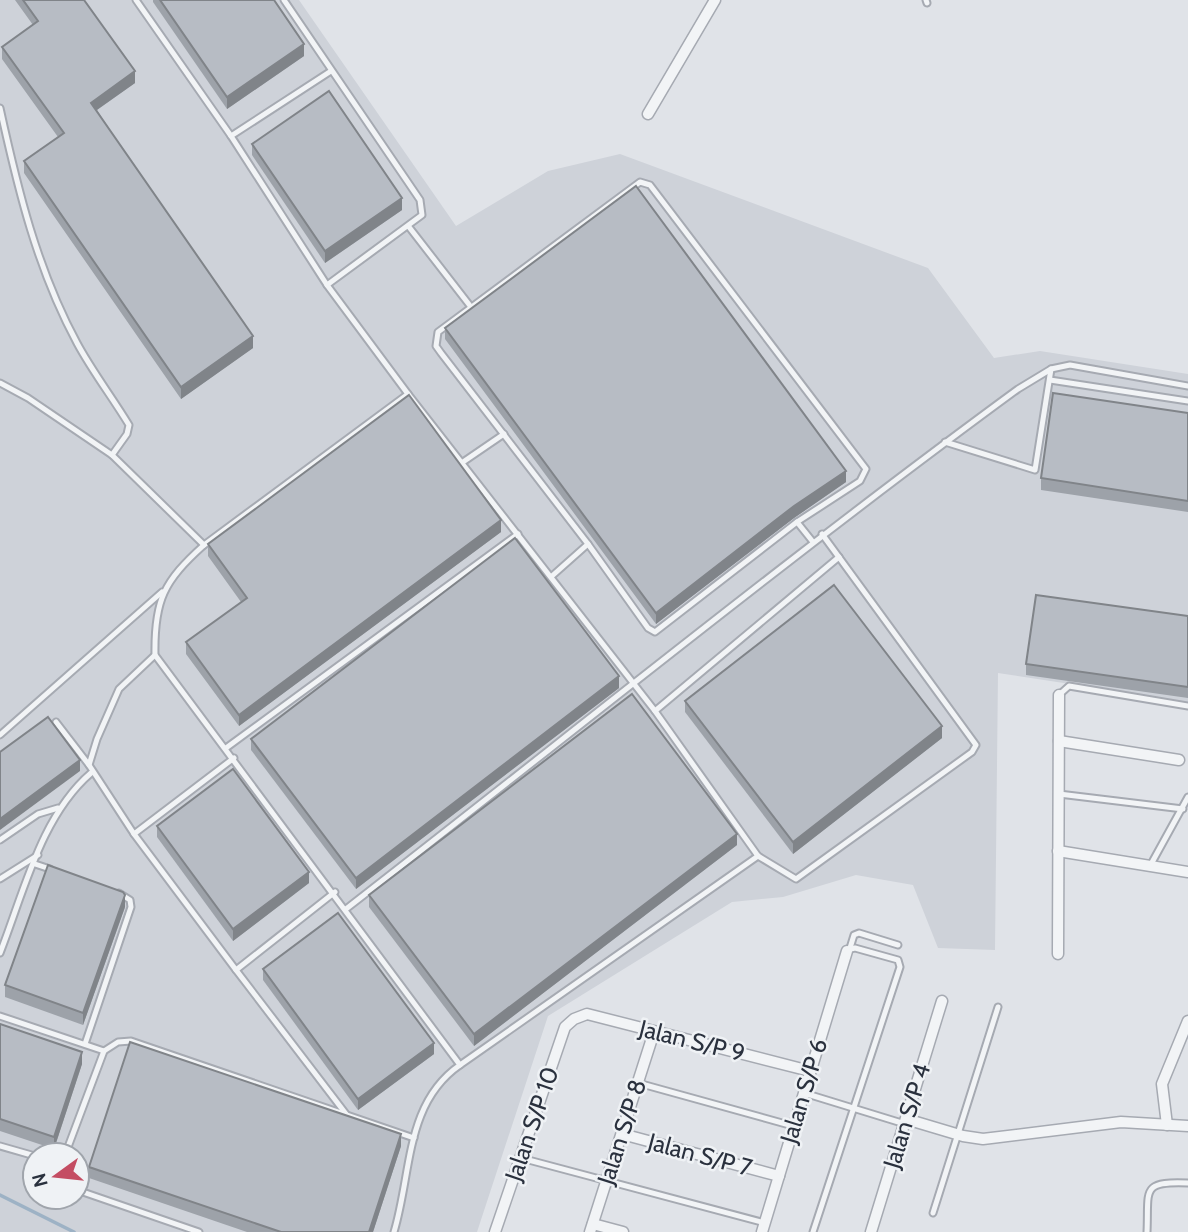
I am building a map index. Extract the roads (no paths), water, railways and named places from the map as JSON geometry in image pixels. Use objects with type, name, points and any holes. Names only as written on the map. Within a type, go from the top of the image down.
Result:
[{"type":"street","points":[[648,114],[715,0]]},
{"type":"street","points":[[1058,954],[1059,695]]},
{"type":"street","points":[[1059,741],[1178,760]]},
{"type":"street","points":[[1058,851],[1188,872]]},
{"type":"street","name":"Jalan S/P 6","points":[[763,1227],[848,949]]},
{"type":"street","name":"Jalan S/P 4","points":[[871,1232],[942,1001]]},
{"type":"street","name":"Jalan S/P 9","points":[[575,1018],[587,1014],[810,1071]]},
{"type":"street","name":"Jalan S/P 10","points":[[495,1232],[565,1027],[575,1018]]},
{"type":"street","points":[[1167,1125],[1162,1084],[1188,1021]]},
{"type":"street","name":"Jalan S/P 8","points":[[592,1228],[654,1032]]},
{"type":"street","points":[[905,1121],[958,1135],[1002,1138],[1121,1122],[1188,1126]]},
{"type":"street","name":"Jalan S/P 7","points":[[622,1135],[779,1176]]},
{"type":"street","points":[[592,1228],[623,1232]]},
{"type":"lane","points":[[136,0],[231,136],[327,285],[408,394],[655,711],[758,856],[791,877],[801,878],[972,752],[976,745],[822,534]]},
{"type":"lane","points":[[284,0],[420,200],[422,215],[409,227],[327,285]]},
{"type":"lane","points":[[231,136],[331,71]]},
{"type":"lane","points":[[0,108],[15,179],[40,263],[77,344],[129,425],[127,434],[112,455]]},
{"type":"lane","points":[[634,184],[650,185],[866,469],[860,481],[797,522],[655,632],[648,628],[589,544],[436,346],[438,332],[471,307],[634,184]]},
{"type":"lane","points":[[409,227],[471,307]]},
{"type":"lane","points":[[346,909],[635,685],[822,534],[945,442],[1051,369],[1070,365],[1188,386]]},
{"type":"lane","points":[[945,442],[1035,470],[1051,369]]},
{"type":"lane","points":[[1050,380],[1188,401]]},
{"type":"lane","points":[[0,383],[28,398],[112,455],[204,545]]},
{"type":"lane","points":[[0,735],[162,592],[177,570],[204,545],[408,394]]},
{"type":"lane","points":[[463,462],[505,434]]},
{"type":"lane","points":[[797,522],[813,542]]},
{"type":"lane","points":[[226,748],[518,534]]},
{"type":"lane","points":[[552,576],[589,544]]},
{"type":"lane","points":[[655,711],[839,557]]},
{"type":"lane","points":[[162,592],[155,627],[155,655],[335,892],[460,1065]]},
{"type":"lane","points":[[89,765],[97,739],[119,689],[155,655]]},
{"type":"lane","points":[[1059,695],[1069,686],[1188,706]]},
{"type":"lane","points":[[56,722],[89,765],[91,773],[134,834],[346,1114]]},
{"type":"lane","points":[[134,834],[234,758]]},
{"type":"lane","points":[[0,953],[58,808],[91,773]]},
{"type":"lane","points":[[1059,794],[1183,809]]},
{"type":"lane","points":[[1150,866],[1188,797]]},
{"type":"lane","points":[[0,840],[38,814],[58,808]]},
{"type":"lane","points":[[0,879],[38,855]]},
{"type":"lane","points":[[394,1232],[421,1108],[440,1079],[758,856]]},
{"type":"lane","points":[[35,864],[60,873]]},
{"type":"lane","points":[[85,1044],[131,907],[130,900],[111,890]]},
{"type":"lane","points":[[236,970],[335,892]]},
{"type":"lane","points":[[813,1232],[855,1109],[900,963],[898,960],[848,949],[854,935],[859,933],[898,945]]},
{"type":"lane","points":[[933,1213],[998,1007]]},
{"type":"lane","points":[[0,1016],[104,1051]]},
{"type":"lane","points":[[70,1141],[104,1051],[118,1042],[131,1041],[414,1138]]},
{"type":"lane","points":[[638,1083],[794,1126]]},
{"type":"lane","points":[[804,1094],[905,1121]]},
{"type":"lane","points":[[0,1146],[21,1152]]},
{"type":"lane","points":[[520,1157],[763,1227]]},
{"type":"lane","points":[[1147,1232],[1149,1192],[1153,1186],[1162,1182],[1188,1183]]},
{"type":"lane","points":[[91,1195],[199,1232]]},
{"type":"waterway","points":[[0,1195],[74,1232]]}]
